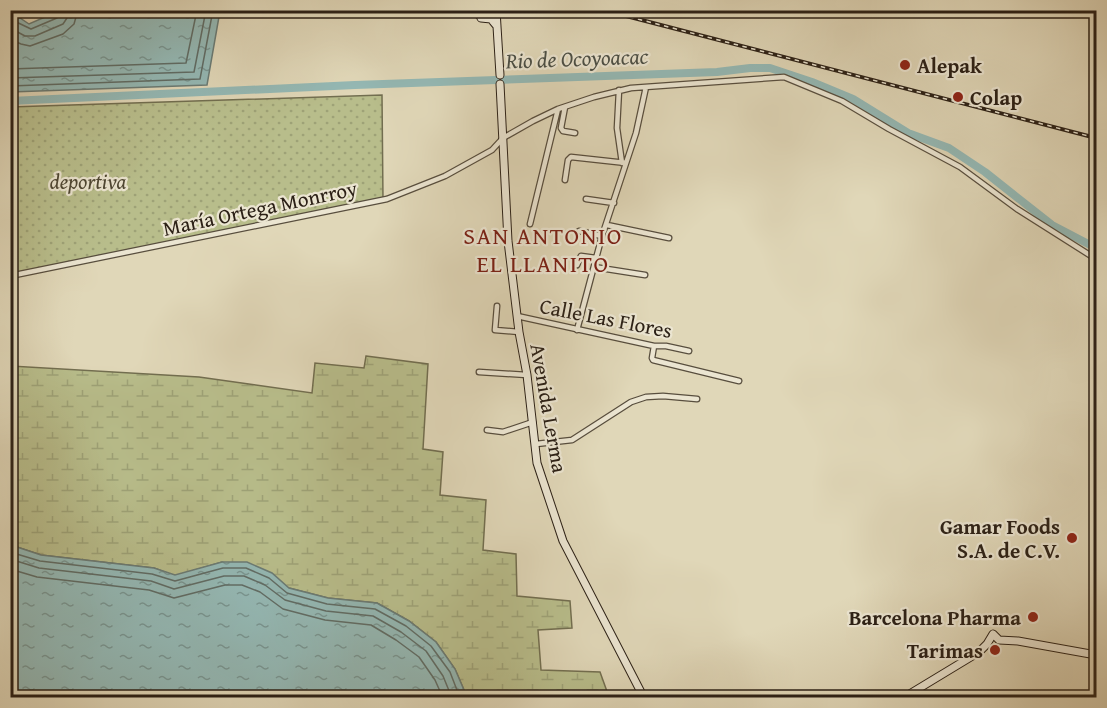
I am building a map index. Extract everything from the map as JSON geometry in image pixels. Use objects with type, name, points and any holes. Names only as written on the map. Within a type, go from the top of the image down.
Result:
[{"type":"street","points":[[471,10],[481,18],[490,19],[496,25]]},
{"type":"street","points":[[481,18],[495,10]]},
{"type":"street","points":[[495,10],[500,84]]},
{"type":"street","name":"María Ortega Monrroy","points":[[10,276],[387,199],[445,176],[492,150],[503,138],[558,109],[619,90],[771,78],[790,78],[842,101],[899,135],[960,167],[1017,209],[1096,259]]},
{"type":"street","name":"Avenida Lerma","points":[[500,84],[508,241],[537,462],[564,533],[644,698]]},
{"type":"street","points":[[577,330],[602,236],[636,133],[646,87]]},
{"type":"street","points":[[619,90],[617,128],[624,164]]},
{"type":"street","points":[[565,107],[561,128],[563,131],[574,133]]},
{"type":"street","points":[[530,224],[558,109]]},
{"type":"street","points":[[565,180],[568,160],[572,157],[624,164]]},
{"type":"street","points":[[586,199],[614,203]]},
{"type":"street","points":[[607,225],[669,238]]},
{"type":"street","points":[[579,231],[602,236]]},
{"type":"street","points":[[577,265],[581,256],[596,258]]},
{"type":"street","points":[[594,267],[645,275]]},
{"type":"street","points":[[497,306],[495,330],[519,332]]},
{"type":"street","name":"Calle Las Flores","points":[[517,316],[654,346],[690,351]]},
{"type":"street","points":[[654,346],[653,360],[739,381]]},
{"type":"street","points":[[479,372],[527,375]]},
{"type":"street","points":[[536,444],[572,440],[631,402],[646,397],[697,399]]},
{"type":"street","points":[[487,430],[503,432],[533,422]]},
{"type":"street","points":[[903,698],[979,652],[993,634],[999,640],[1018,641],[1096,655]]},
{"type":"green space","name":"deportiva","points":[[382,95],[383,200],[11,274],[10,107]]},
{"type":"green space","points":[[366,356],[428,364],[423,449],[443,452],[440,495],[486,500],[483,550],[516,554],[517,596],[570,601],[572,628],[538,630],[541,670],[600,672],[609,697],[467,697],[455,669],[436,642],[409,621],[377,603],[328,598],[289,588],[222,562],[175,576],[154,568],[41,555],[11,545],[11,366],[199,377],[312,393],[315,363],[364,368]]},
{"type":"water","points":[[59,11],[220,11],[207,85],[11,92],[11,12],[29,24]]},
{"type":"water","points":[[11,545],[41,555],[154,568],[175,575],[222,562],[247,562],[272,573],[289,588],[328,598],[377,603],[409,621],[436,642],[455,669],[467,697],[11,697]]},
{"type":"waterway","name":"Rio de Ocoyoacac","points":[[10,101],[770,68],[853,99],[908,133],[949,148],[985,172],[1052,225],[1096,248]]},
{"type":"railway","points":[[603,10],[1096,138]]},
{"type":"place","name":"Alepak","points":[[905,65]]},
{"type":"place","name":"Colap","points":[[958,97]]},
{"type":"place","name":"Gamar Foods S.A. de C.V.","points":[[1072,538]]},
{"type":"place","name":"Barcelona Pharma","points":[[1033,617]]},
{"type":"place","name":"Tarimas","points":[[995,650]]},
{"type":"district","name":"SAN ANTONIO EL LLANITO","points":[[543,249]]}]
